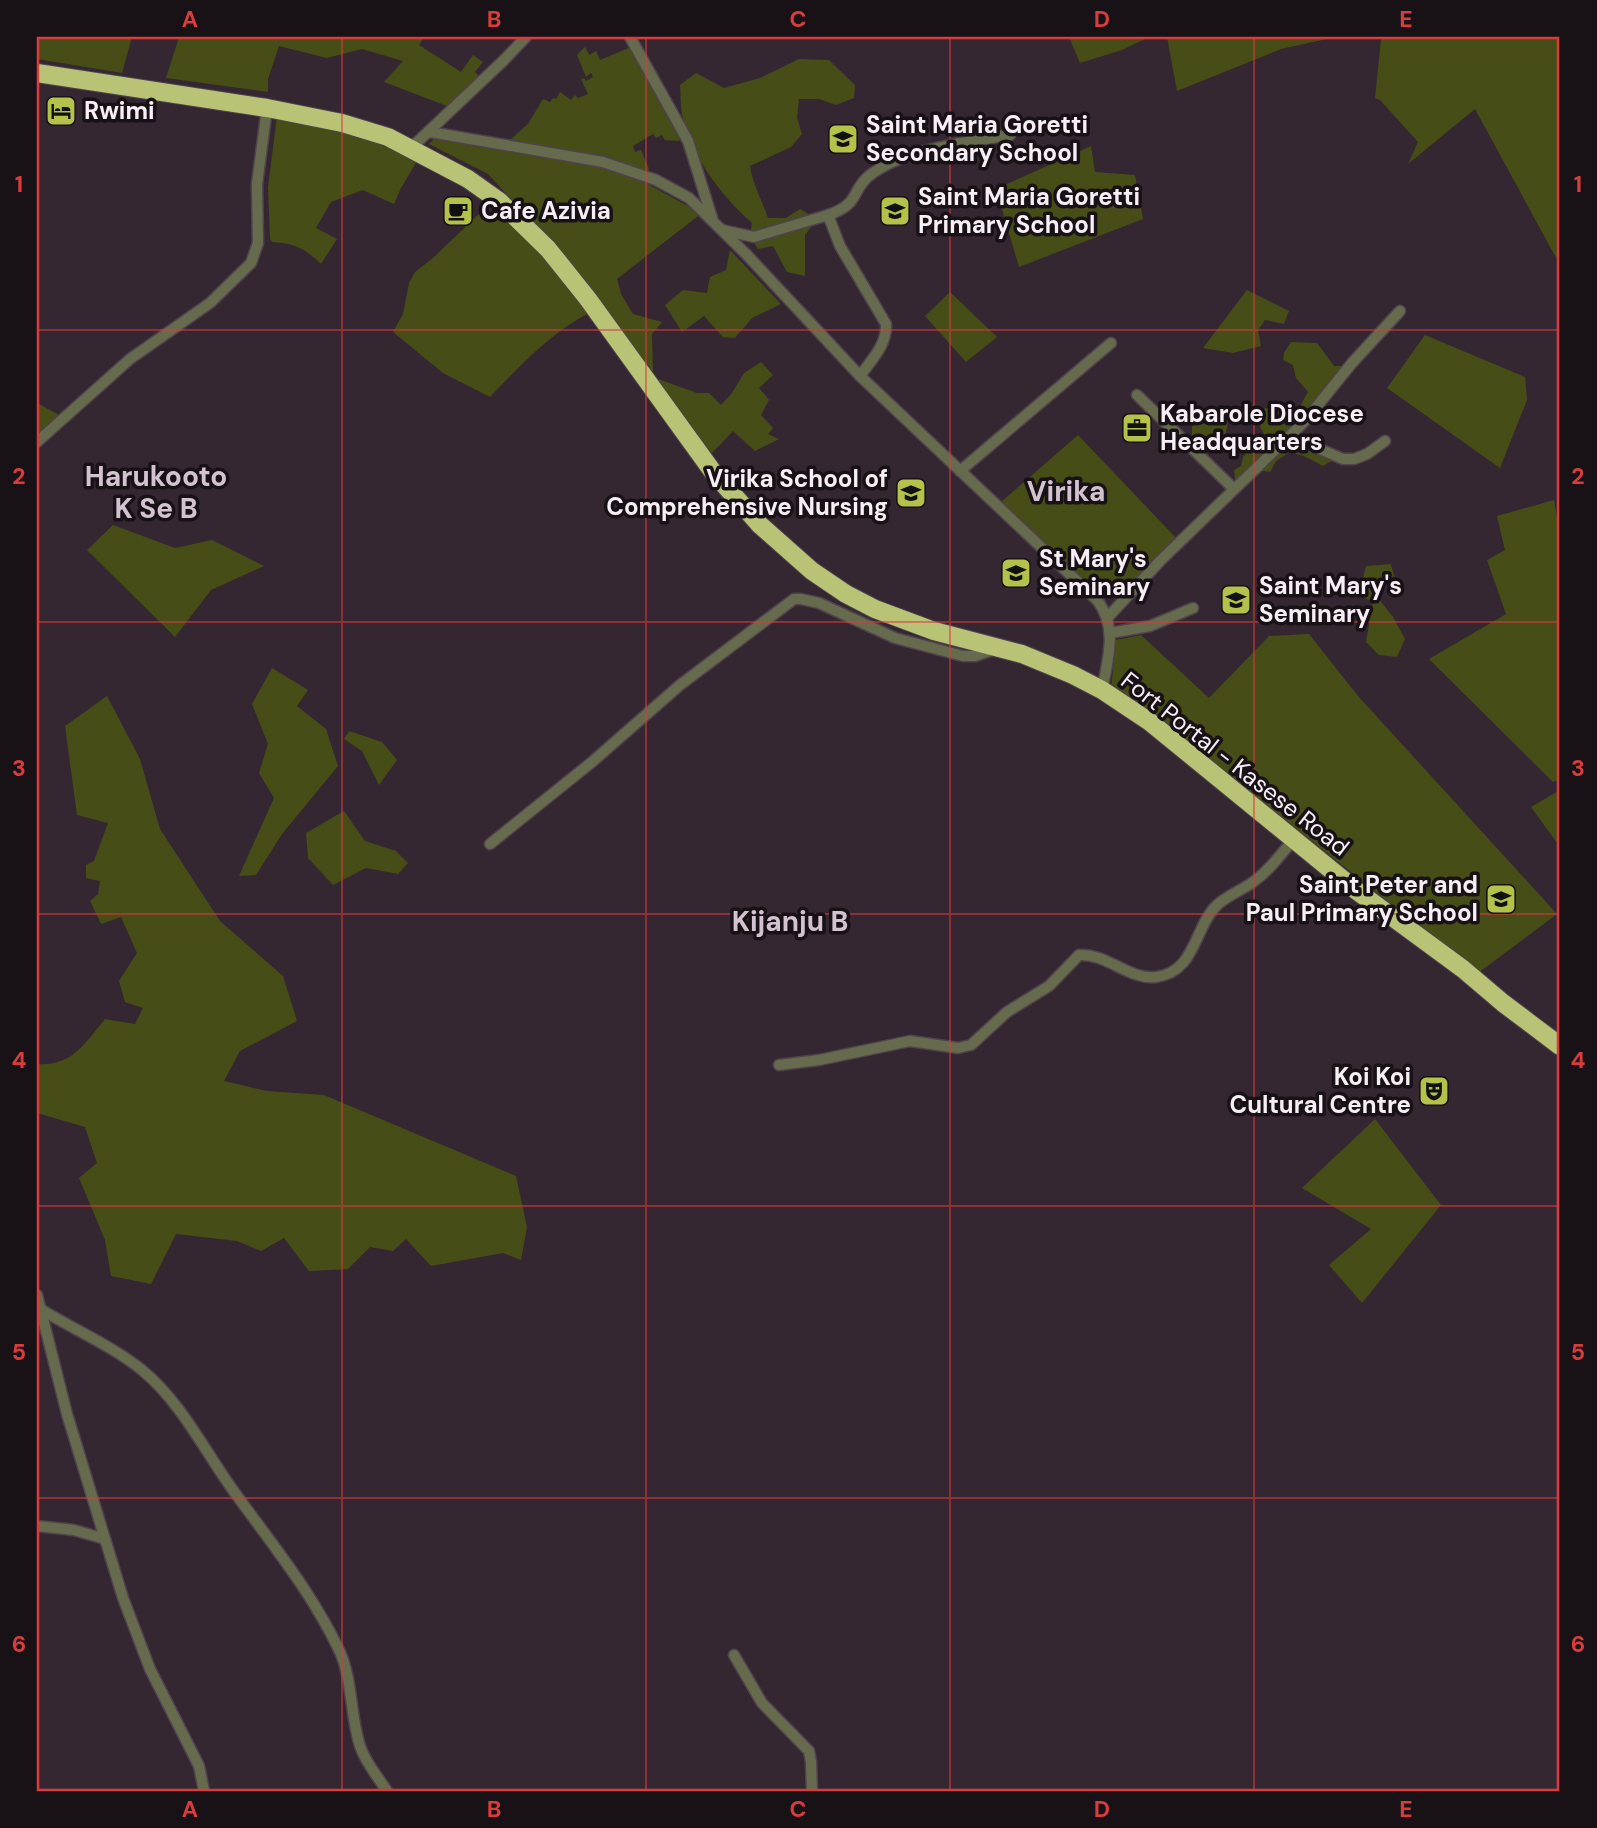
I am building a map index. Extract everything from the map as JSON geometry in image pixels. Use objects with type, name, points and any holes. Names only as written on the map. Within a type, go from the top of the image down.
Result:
[{"type":"highway","name":"Fort Portal - Kasese Road","points":[[37,73],[342,122],[388,137],[482,188],[548,249],[588,299],[713,472],[782,546],[846,594],[875,609],[934,631],[1001,648],[1060,670],[1102,690],[1150,722],[1357,891],[1463,969],[1560,1046]]},
{"type":"street","points":[[411,148],[526,37]]},
{"type":"street","points":[[630,37],[688,141],[713,221]]},
{"type":"street","points":[[37,442],[130,359],[210,303],[251,263],[258,243],[257,184],[267,108]]},
{"type":"street","points":[[430,132],[603,162],[656,180],[689,198],[747,255],[860,376],[1097,600],[1108,617],[1110,633],[1102,690]]},
{"type":"street","points":[[722,230],[754,237],[828,215],[848,206],[868,176],[886,166],[952,144],[1010,135]]},
{"type":"street","points":[[828,215],[840,246],[886,324],[883,344],[860,376]]},
{"type":"street","points":[[747,255],[754,237]]},
{"type":"street","points":[[1108,617],[1160,561],[1287,439],[1400,311]]},
{"type":"street","points":[[960,471],[1111,343]]},
{"type":"street","points":[[1137,395],[1234,489]]},
{"type":"street","points":[[1287,439],[1343,459],[1354,459],[1367,454],[1385,441]]},
{"type":"street","points":[[490,844],[592,762],[680,685],[794,599],[819,603],[895,638],[963,656],[975,656],[1001,648]]},
{"type":"street","points":[[1110,633],[1150,626],[1193,608]]},
{"type":"street","points":[[779,1065],[819,1060],[910,1041],[958,1048],[971,1045],[1007,1012],[1049,986],[1079,955],[1088,955],[1131,973],[1156,977],[1167,974],[1188,958],[1209,915],[1217,905],[1263,874],[1294,839]]},
{"type":"street","points":[[37,1295],[67,1414],[136,1635],[199,1766],[204,1791]]},
{"type":"street","points":[[42,1310],[116,1352],[143,1371],[201,1439],[233,1491],[304,1589],[340,1652],[349,1682],[360,1748],[387,1791]]},
{"type":"street","points":[[37,1526],[60,1527],[105,1539]]},
{"type":"street","points":[[734,1655],[762,1703],[809,1751],[812,1791]]},
{"type":"green space","points":[[37,37],[132,37],[122,73],[37,59]]},
{"type":"green space","points":[[179,37],[424,37],[419,45],[461,72],[473,55],[483,62],[475,72],[480,77],[447,106],[384,82],[403,61],[362,49],[327,58],[279,46],[268,79],[268,92],[166,78]]},
{"type":"green space","points":[[1069,37],[1149,37],[1122,50],[1080,63]]},
{"type":"green space","points":[[1167,37],[1336,37],[1281,49],[1177,91]]},
{"type":"green space","points":[[1376,37],[1560,37],[1560,265],[1475,109],[1408,164],[1418,142],[1380,100],[1375,98],[1381,39]]},
{"type":"green space","points":[[585,47],[589,55],[596,51],[600,60],[631,47],[680,138],[679,141],[665,140],[662,135],[656,138],[653,134],[633,146],[635,152],[641,150],[649,169],[646,172],[510,140],[528,124],[543,99],[550,102],[553,98],[556,99],[560,92],[571,100],[575,95],[578,98],[588,94],[581,79],[586,81],[593,77],[591,73],[586,77],[577,55]]},
{"type":"green space","points":[[799,59],[829,60],[855,85],[854,98],[836,105],[819,99],[799,99],[797,118],[802,134],[791,147],[750,166],[768,218],[786,218],[800,209],[817,219],[805,235],[805,276],[787,272],[773,246],[758,249],[750,236],[752,223],[729,200],[701,162],[682,114],[680,85],[696,73],[724,88],[760,78]]},
{"type":"green space","points":[[277,116],[326,123],[420,156],[394,204],[363,190],[331,202],[316,228],[337,239],[321,264],[299,248],[272,242],[270,239],[268,187]]},
{"type":"green space","points":[[434,139],[567,160],[631,175],[695,210],[698,216],[617,279],[621,294],[633,314],[662,322],[652,334],[653,372],[569,262],[488,174],[429,144]]},
{"type":"green space","points":[[1091,146],[1095,172],[1135,175],[1143,219],[1019,267],[996,189]]},
{"type":"green space","points":[[481,212],[491,222],[490,219],[496,212],[554,266],[589,313],[548,341],[490,397],[443,373],[393,332],[403,314],[409,283],[415,272]]},
{"type":"green space","points":[[730,250],[781,304],[752,318],[735,338],[723,337],[704,316],[682,332],[665,305],[683,290],[707,293],[710,277],[726,270]]},
{"type":"green space","points":[[1247,290],[1289,311],[1284,324],[1265,320],[1258,330],[1261,346],[1233,353],[1203,348]]},
{"type":"green space","points":[[950,292],[997,337],[966,362],[925,316]]},
{"type":"green space","points":[[1425,335],[1525,377],[1527,400],[1500,468],[1387,388]]},
{"type":"green space","points":[[1291,342],[1317,343],[1334,366],[1346,366],[1302,421],[1236,484],[1234,470],[1241,466],[1243,457],[1249,450],[1254,454],[1268,441],[1260,427],[1263,409],[1286,403],[1288,411],[1298,410],[1308,392],[1296,378],[1293,365],[1283,360]]},
{"type":"green space","points":[[761,362],[773,375],[759,388],[769,400],[761,415],[773,428],[768,434],[779,439],[755,451],[733,431],[712,453],[686,421],[658,379],[697,393],[709,393],[721,405],[744,373]]},
{"type":"green space","points":[[37,403],[61,416],[37,438]]},
{"type":"green space","points":[[1208,412],[1220,414],[1228,421],[1226,433],[1217,439],[1210,436],[1200,442],[1192,436],[1192,421]]},
{"type":"green space","points":[[1078,435],[1178,540],[1124,593],[1113,596],[1102,593],[1084,581],[1001,502]]},
{"type":"green space","points":[[1288,442],[1335,459],[1323,466],[1290,452],[1276,461],[1270,472],[1258,470]]},
{"type":"green space","points":[[1554,500],[1560,534],[1560,779],[1553,782],[1429,659],[1506,614],[1487,560],[1505,550],[1497,516]]},
{"type":"green space","points":[[113,525],[175,548],[212,540],[264,566],[211,590],[175,637],[87,550]]},
{"type":"green space","points":[[1391,564],[1394,576],[1381,584],[1375,594],[1393,617],[1405,639],[1397,657],[1379,655],[1366,642],[1373,602],[1363,597],[1362,582],[1366,566]]},
{"type":"green space","points":[[1309,634],[1358,696],[1557,914],[1478,973],[1235,780],[1111,689],[1116,640],[1141,635],[1209,698],[1269,636]]},
{"type":"green space","points":[[272,668],[308,690],[297,706],[326,729],[338,766],[282,834],[256,875],[239,876],[274,798],[259,773],[268,744],[252,704]]},
{"type":"green space","points":[[107,696],[140,759],[160,829],[220,921],[283,976],[297,1021],[240,1051],[224,1081],[267,1091],[324,1095],[516,1176],[527,1227],[521,1260],[503,1253],[431,1266],[406,1239],[393,1251],[370,1247],[348,1269],[309,1271],[284,1238],[261,1251],[237,1241],[176,1234],[151,1284],[111,1276],[105,1240],[79,1178],[97,1163],[85,1127],[37,1113],[37,1064],[60,1061],[77,1052],[105,1019],[135,1024],[143,1008],[125,1002],[119,981],[137,953],[121,917],[101,924],[90,901],[98,894],[100,881],[86,878],[86,865],[94,861],[108,823],[77,815],[65,726]]},
{"type":"green space","points":[[349,731],[382,742],[397,760],[379,785],[362,751],[344,739]]},
{"type":"green space","points":[[1560,790],[1560,847],[1531,807]]},
{"type":"green space","points":[[344,811],[365,841],[396,851],[408,863],[398,874],[366,868],[333,885],[308,858],[306,833]]},
{"type":"green space","points":[[1375,1119],[1441,1205],[1362,1303],[1329,1265],[1371,1229],[1302,1188]]},
{"type":"place","name":"Rwimi","points":[[61,111]]},
{"type":"place","name":"Saint Maria Goretti Secondary School","points":[[843,139]]},
{"type":"place","name":"Cafe Azivia","points":[[458,211]]},
{"type":"place","name":"Saint Maria Goretti Primary School","points":[[895,211]]},
{"type":"place","name":"Kabarole Diocese Headquarters","points":[[1137,428]]},
{"type":"place","name":"Virika School of Comprehensive Nursing","points":[[911,493]]},
{"type":"place","name":"St Mary's Seminary","points":[[1016,573]]},
{"type":"place","name":"Saint Mary's Seminary","points":[[1236,600]]},
{"type":"place","name":"Saint Peter and Paul Primary School","points":[[1501,899]]},
{"type":"place","name":"Koi Koi Cultural Centre","points":[[1434,1091]]},
{"type":"district","name":"Virika","points":[[1066,491]]},
{"type":"district","name":"Harukooto K Se B","points":[[156,492]]},
{"type":"district","name":"Kijanju B","points":[[790,921]]}]
